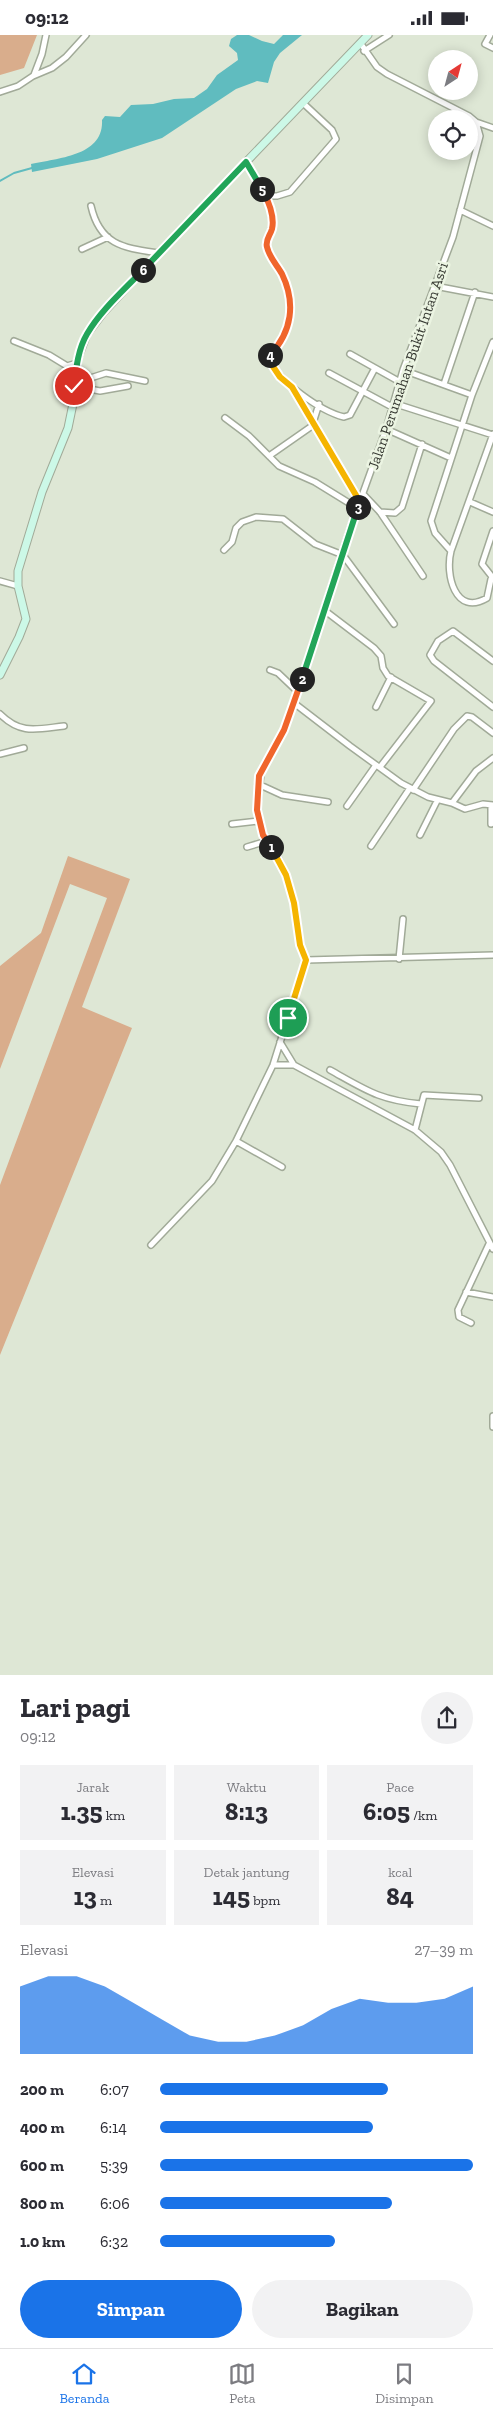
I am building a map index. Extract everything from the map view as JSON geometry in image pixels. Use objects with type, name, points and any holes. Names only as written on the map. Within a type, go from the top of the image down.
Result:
[{"type":"street","points":[[34,76],[46,35]]},
{"type":"street","points":[[0,92],[18,86],[59,63],[86,35]]},
{"type":"street","points":[[363,47],[368,35]]},
{"type":"street","points":[[0,675],[26,619],[18,586],[18,571],[42,492],[68,428],[74,399],[77,363],[87,334],[103,313],[159,253],[303,103],[363,47],[389,35]]},
{"type":"street","points":[[490,35],[485,44],[493,48]]},
{"type":"street","points":[[363,47],[376,67],[459,110]]},
{"type":"street","points":[[266,196],[277,196],[290,192],[336,139],[332,130],[303,103]]},
{"type":"street","points":[[478,123],[493,128]]},
{"type":"street","name":"Jalan Perumahan Bukit Intan Asri","points":[[478,129],[480,136],[478,143]]},
{"type":"street","name":"Jalan Perumahan Bukit Intan Asri","points":[[306,960],[300,945],[294,903],[286,875],[280,860],[267,841],[259,821],[257,803],[258,784],[262,770],[279,740],[298,692],[404,370],[453,237],[474,160]]},
{"type":"street","points":[[246,162],[266,196],[272,227],[267,240],[267,247],[289,293],[287,333],[268,359],[280,377],[292,387],[319,404],[346,417],[350,415],[361,391],[375,368]]},
{"type":"street","points":[[91,206],[95,223],[108,237],[123,247],[159,253]]},
{"type":"street","points":[[460,210],[493,226]]},
{"type":"street","points":[[82,249],[108,237]]},
{"type":"street","points":[[435,285],[493,297]]},
{"type":"street","points":[[444,384],[475,292]]},
{"type":"street","points":[[14,341],[49,355],[67,366],[77,363]]},
{"type":"street","points":[[451,551],[435,533],[431,521],[472,395],[493,342]]},
{"type":"street","points":[[350,353],[400,382]]},
{"type":"street","points":[[404,370],[472,395]]},
{"type":"street","points":[[74,384],[106,373],[144,381]]},
{"type":"street","points":[[329,373],[361,391],[393,405],[493,435],[448,563],[449,575],[455,589],[465,603],[470,604],[487,598],[492,578],[482,564],[493,531]]},
{"type":"street","points":[[74,384],[100,391],[128,386]]},
{"type":"street","points":[[292,387],[360,502]]},
{"type":"street","points":[[269,456],[311,427],[319,404]]},
{"type":"street","points":[[225,418],[249,436],[285,470],[315,482],[357,509]]},
{"type":"street","points":[[386,429],[451,458]]},
{"type":"street","points":[[380,512],[395,513],[402,507],[422,444]]},
{"type":"street","points":[[363,494],[380,512],[423,576]]},
{"type":"street","points":[[470,502],[493,512]]},
{"type":"street","points":[[224,550],[232,542],[239,523],[256,517],[283,519],[315,544],[343,555],[394,624]]},
{"type":"street","points":[[0,581],[18,586]]},
{"type":"street","points":[[324,610],[377,651],[381,656],[384,671],[391,677],[431,701],[347,806]]},
{"type":"street","points":[[493,661],[453,631],[432,647],[430,655],[434,661],[493,707]]},
{"type":"street","points":[[270,670],[278,673],[298,692]]},
{"type":"street","points":[[376,707],[391,677]]},
{"type":"street","points":[[294,703],[412,789],[437,801],[452,803],[466,809],[492,805],[491,824]]},
{"type":"street","points":[[0,714],[11,725],[19,729],[64,726]]},
{"type":"street","points":[[371,846],[454,729],[467,716],[472,717],[493,733]]},
{"type":"street","points":[[0,754],[24,748]]},
{"type":"street","points":[[452,803],[476,771],[493,757]]},
{"type":"street","points":[[258,784],[282,795],[328,802]]},
{"type":"street","points":[[420,835],[437,801]]},
{"type":"street","points":[[232,824],[259,821]]},
{"type":"street","points":[[248,847],[267,841]]},
{"type":"street","points":[[399,959],[403,919]]},
{"type":"street","points":[[151,1245],[212,1181],[236,1141],[273,1065],[306,960],[493,955]]},
{"type":"street","points":[[280,1042],[294,1065]]},
{"type":"street","points":[[273,1065],[294,1065],[362,1100],[415,1130],[432,1143],[445,1158],[465,1192],[493,1249]]},
{"type":"street","points":[[330,1069],[367,1091],[392,1101],[421,1104]]},
{"type":"street","points":[[362,1100],[367,1091]]},
{"type":"street","points":[[415,1130],[422,1098],[428,1094],[479,1098]]},
{"type":"street","points":[[236,1141],[282,1167]]},
{"type":"street","points":[[470,1323],[461,1319],[458,1314],[466,1292],[489,1244]]},
{"type":"street","points":[[466,1292],[493,1297]]},
{"type":"street","points":[[493,1416],[493,1427]]},
{"type":"shaded area","points":[[0,35],[37,35],[24,68],[0,75]]},
{"type":"shaded area","points":[[68,856],[130,879],[82,1007],[132,1028],[0,1355],[0,1185],[107,898],[70,884],[0,1069],[0,966],[41,933]]},
{"type":"water","points":[[237,35],[249,35],[274,44],[283,35],[302,35],[280,53],[274,62],[268,83],[257,81],[236,89],[162,138],[97,159],[32,172],[31,164],[66,157],[88,148],[96,141],[101,132],[102,120],[105,116],[120,117],[131,105],[194,98],[207,89],[217,75],[238,60],[237,53],[229,46],[231,39]]},
{"type":"waterway","points":[[0,181],[14,173],[32,168]]},
{"type":"route","points":[[74,386],[78,358],[83,343],[87,334],[103,313],[246,162],[266,196],[272,218],[272,227],[267,240],[267,247],[289,293],[290,323],[287,333],[268,359],[280,377],[292,387],[360,502],[294,703],[284,730],[259,776],[257,789],[259,824],[263,835],[280,860],[286,875],[294,903],[298,937],[306,960],[288,1018]]}]
